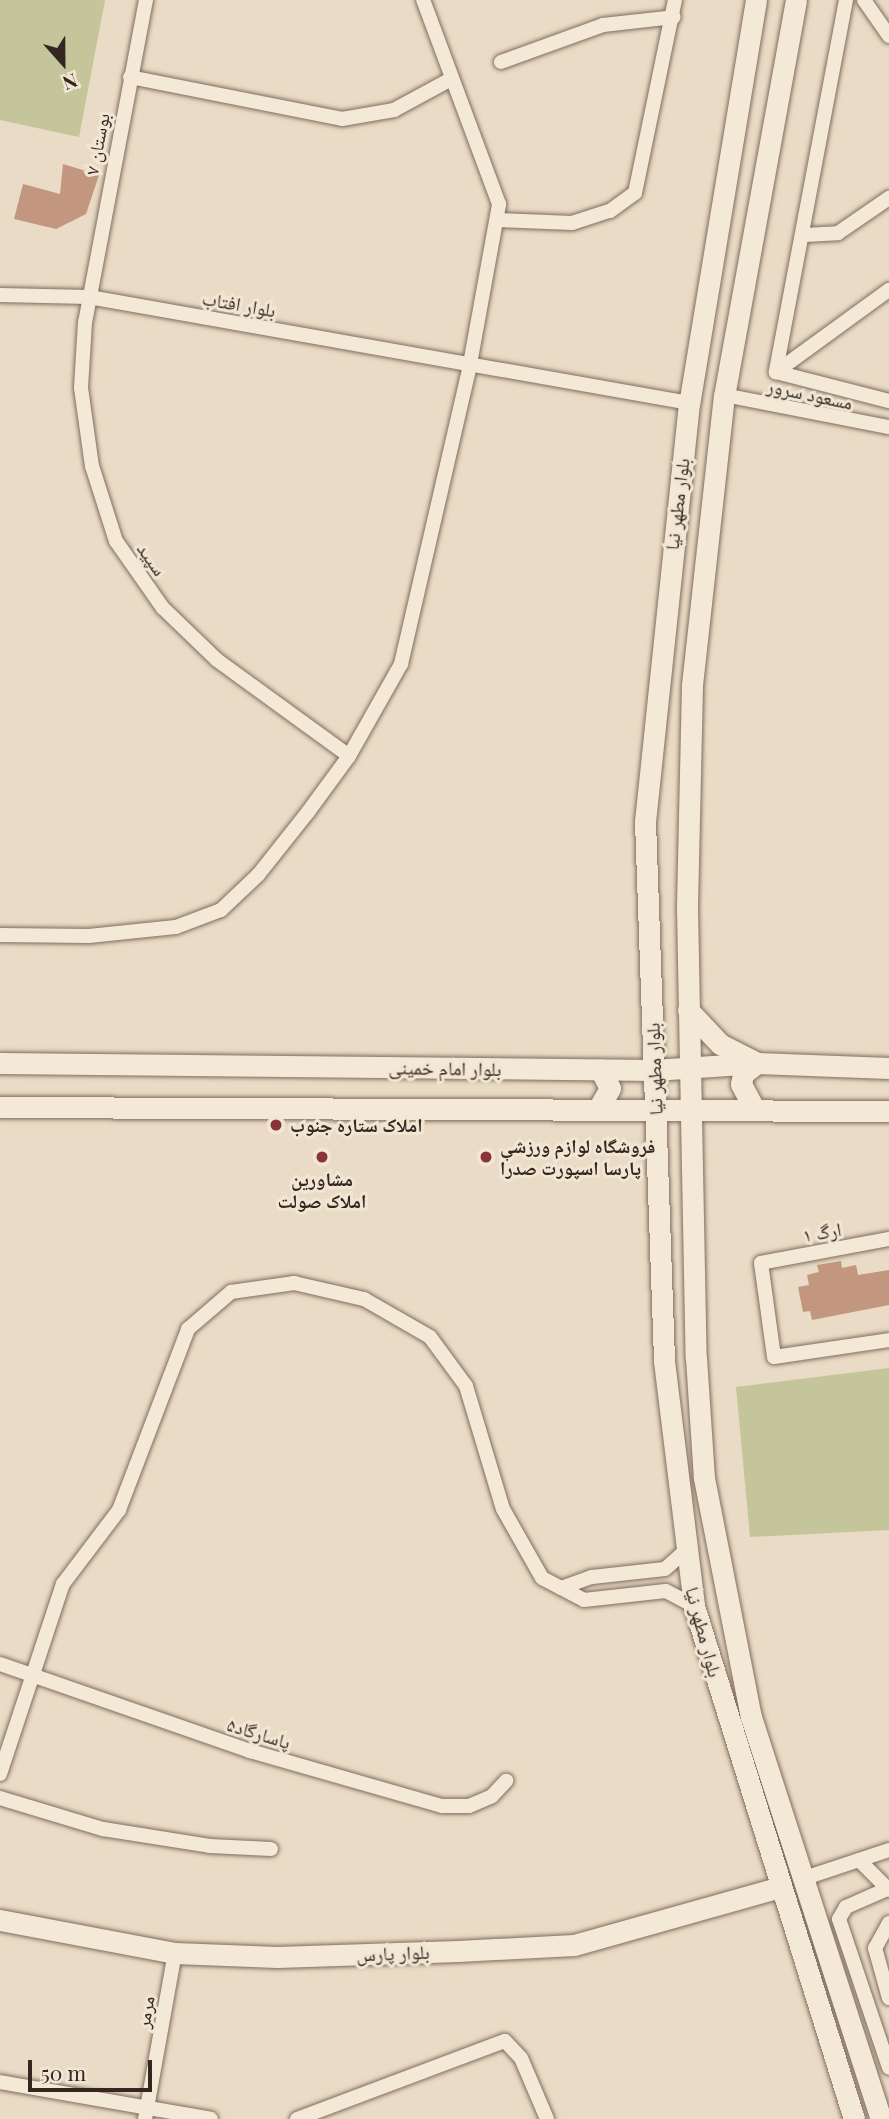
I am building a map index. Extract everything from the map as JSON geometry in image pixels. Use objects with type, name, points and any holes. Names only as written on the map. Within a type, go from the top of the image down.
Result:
[{"type":"main road","name":"بلوار مطهر نیا","points":[[756,0],[689,403],[645,821],[664,1361],[694,1606],[854,2119]]},
{"type":"main road","name":"بلوار مطهر نیا","points":[[796,0],[724,395],[692,685],[688,1010],[697,1371],[704,1478],[718,1567],[751,1717],[881,2119]]},
{"type":"main road","points":[[688,1010],[720,1044],[757,1063],[743,1074],[741,1084],[753,1107]]},
{"type":"main road","name":"بلوار امام خمینی","points":[[0,1063],[654,1070],[757,1063],[889,1068]]},
{"type":"main road","points":[[598,1110],[610,1088],[600,1069]]},
{"type":"main road","name":"بلوار امام خمینی","points":[[0,1107],[656,1110],[753,1107],[889,1111]]},
{"type":"main road","points":[[689,1575],[718,1567]]},
{"type":"main road","name":"بلوار پارس","points":[[0,1920],[175,1953],[277,1957],[574,1945],[780,1887]]},
{"type":"street","name":"بوستان ۷","points":[[89,297],[146,0]]},
{"type":"street","points":[[0,935],[89,936],[176,927],[221,910],[258,875],[349,756],[401,664],[470,364],[499,204],[423,0]]},
{"type":"street","points":[[498,220],[572,223],[610,211],[635,193],[674,17],[675,0]]},
{"type":"street","points":[[776,372],[846,0]]},
{"type":"street","points":[[868,6],[889,9]]},
{"type":"street","points":[[868,6],[889,36]]},
{"type":"street","points":[[501,62],[603,25],[674,17]]},
{"type":"street","points":[[130,77],[342,119],[394,110],[451,79]]},
{"type":"street","points":[[803,235],[838,233],[889,198]]},
{"type":"street","points":[[776,372],[889,290]]},
{"type":"street","name":"بلوار افتاب","points":[[0,295],[89,297],[689,403]]},
{"type":"street","name":"سپید","points":[[89,297],[81,388],[92,466],[116,541],[163,608],[217,660],[349,756]]},
{"type":"street","points":[[776,372],[889,401]]},
{"type":"street","name":"مسعود سرور","points":[[724,395],[889,427]]},
{"type":"street","name":"ارگ ۱","points":[[889,1239],[761,1263],[774,1357],[889,1340]]},
{"type":"street","points":[[0,1774],[30,1676],[63,1584],[119,1510],[188,1329],[231,1292],[294,1283],[364,1298],[430,1337],[466,1386],[503,1509],[526,1556],[542,1578],[584,1600],[666,1591],[694,1606]]},
{"type":"street","points":[[561,1588],[592,1577],[664,1569],[687,1549]]},
{"type":"street","name":"پاسارگاد۵","points":[[0,1664],[250,1751],[442,1806],[468,1806],[492,1796],[506,1781]]},
{"type":"street","points":[[0,1798],[103,1829],[210,1846],[271,1849]]},
{"type":"street","points":[[803,1879],[889,1850]]},
{"type":"street","points":[[859,1860],[888,1894],[846,1907],[839,1919],[889,2068]]},
{"type":"street","points":[[889,1923],[875,1948],[889,1998]]},
{"type":"street","name":"مرمر","points":[[146,2112],[175,1953]]},
{"type":"street","points":[[297,2119],[505,2042],[521,2059],[547,2119]]},
{"type":"street","points":[[0,2082],[146,2112],[211,2119]]},
{"type":"green space","points":[[0,0],[105,0],[79,137],[0,120]]},
{"type":"green space","points":[[889,1368],[889,1530],[750,1537],[736,1387]]},
{"type":"building","points":[[63,164],[99,175],[86,214],[56,229],[14,219],[23,184],[60,194]]},
{"type":"building","points":[[841,1261],[842,1268],[856,1265],[858,1275],[889,1270],[889,1305],[812,1320],[810,1311],[803,1312],[798,1287],[809,1285],[807,1275],[819,1272],[817,1265]]},
{"type":"place","name":"املاک ستاره جنوب","points":[[276,1125]]},
{"type":"place","name":"مشاورین املاک صولت","points":[[322,1157]]},
{"type":"place","name":"فروشگاه لوازم ورزشي پارسا اسپورت صدرا","points":[[486,1157]]}]
